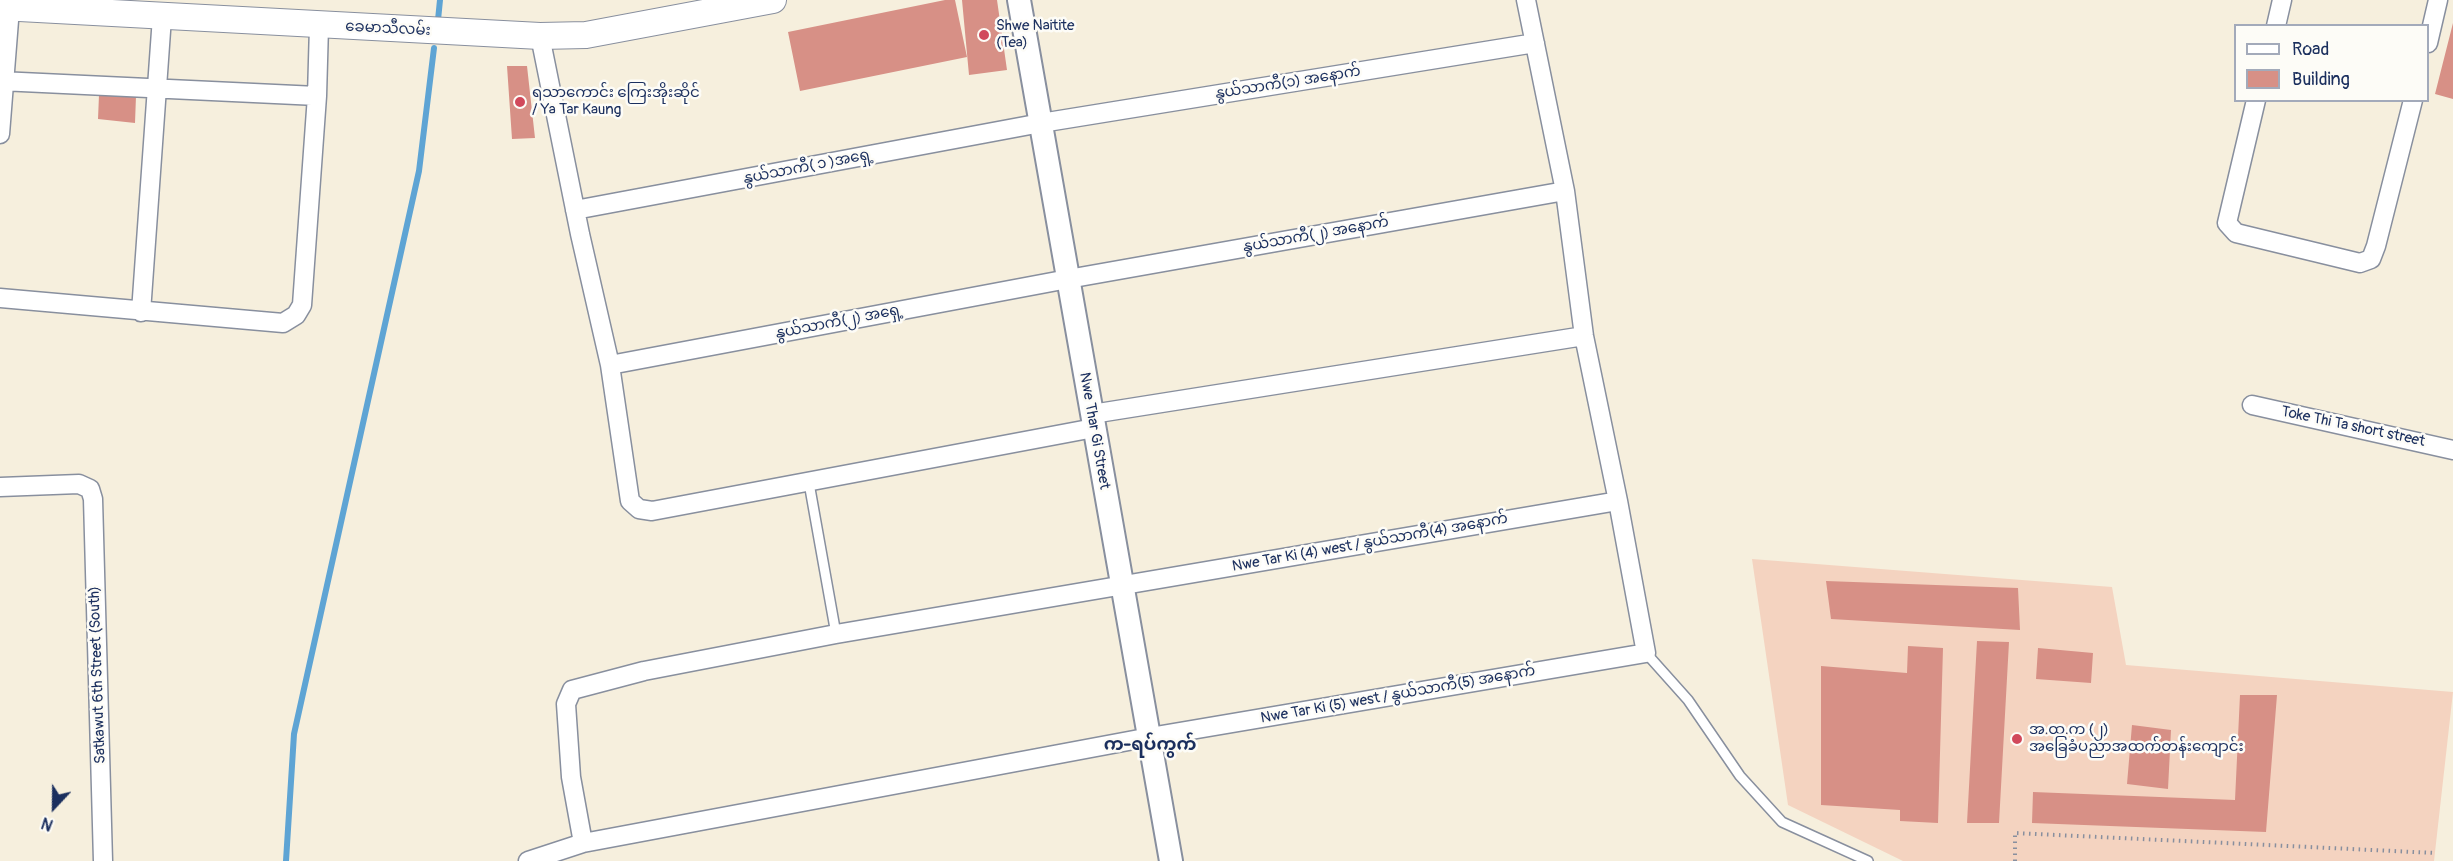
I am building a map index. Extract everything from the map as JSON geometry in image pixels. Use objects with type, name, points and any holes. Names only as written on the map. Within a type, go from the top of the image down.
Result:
[{"type":"main road","name":"ခေမာသီလမ်း","points":[[5,8],[540,36],[586,35],[773,0]]},
{"type":"street","name":"Nwe Thar Gi Street","points":[[1019,0],[1171,861]]},
{"type":"street","points":[[1526,0],[1565,191],[1584,336],[1646,653]]},
{"type":"street","points":[[2276,24],[2282,0]]},
{"type":"street","points":[[2429,36],[2439,0]]},
{"type":"street","points":[[0,134],[5,8]]},
{"type":"street","points":[[141,312],[162,17]]},
{"type":"street","points":[[0,297],[283,324],[296,315],[302,305],[320,26]]},
{"type":"street","points":[[540,36],[575,210],[610,365],[630,501],[639,509],[652,511],[809,483],[1093,421],[1584,336]]},
{"type":"street","name":"နွယ်သာကီ(၁) အနောက်","points":[[1041,123],[1535,43]]},
{"type":"street","points":[[2,81],[317,96]]},
{"type":"street","points":[[2256,102],[2227,223],[2236,233],[2360,263],[2371,259],[2376,246],[2412,102]]},
{"type":"street","name":"နွယ်သာကီ( ၁ )အရှေ့","points":[[575,210],[1041,123]]},
{"type":"street","name":"နွယ်သာကီ(၂) အနောက်","points":[[1068,279],[1565,191]]},
{"type":"street","name":"နွယ်သာကီ(၂) အရှေ့","points":[[610,365],[1068,279]]},
{"type":"street","name":"Toke Thi Ta short street","points":[[2252,405],[2453,450]]},
{"type":"street","name":"Satkawut 6th Street (South)","points":[[0,487],[79,484],[90,489],[93,499],[103,861]]},
{"type":"street","name":"Nwe Tar Ki (4) west / နွယ်သာကီ(4) အနောက်","points":[[582,843],[571,777],[566,704],[572,690],[644,671],[836,634],[1618,501]]},
{"type":"street","name":"Nwe Tar Ki (5) west / နွယ်သာကီ(5) အနောက်","points":[[528,861],[582,843],[1150,737],[1646,653]]},
{"type":"lane","points":[[809,483],[836,634]]},
{"type":"lane","points":[[1646,653],[1688,700],[1740,776],[1782,822],[1868,861]]},
{"type":"path","points":[[2015,861],[2015,833],[2435,853]]},
{"type":"shaded area","points":[[1752,559],[2112,587],[2126,665],[2453,692],[2434,861],[1903,861],[1788,805]]},
{"type":"building","points":[[945,0],[955,0],[967,57],[800,91],[788,32]]},
{"type":"building","name":"Shwe Naitite (Tea)","points":[[962,0],[997,0],[1007,70],[969,75]]},
{"type":"building","points":[[2453,23],[2453,99],[2435,94]]},
{"type":"building","name":"ရသာကောင်း ကြေးအိုးဆိုင် / Ya Tar Kaung","points":[[507,66],[527,66],[535,138],[512,139]]},
{"type":"building","points":[[99,95],[136,96],[135,123],[98,119]]},
{"type":"building","points":[[1826,581],[2018,588],[2020,630],[1831,619]]},
{"type":"building","points":[[1977,641],[2009,642],[1999,823],[1967,823]]},
{"type":"building","points":[[1908,646],[1943,648],[1938,823],[1900,821],[1900,810],[1821,805],[1821,666],[1907,673]]},
{"type":"building","points":[[2038,648],[2093,653],[2091,683],[2036,679]]},
{"type":"building","name":"အ.ထ.က (၂) အခြေခံပညာအထက်တန်းကျောင်း","points":[[2240,695],[2277,695],[2266,832],[2032,823],[2033,792],[2235,800]]},
{"type":"building","points":[[2132,725],[2171,730],[2168,789],[2127,784]]},
{"type":"waterway","points":[[438,20],[440,0]]},
{"type":"waterway","points":[[286,861],[294,734],[419,171],[434,48]]},
{"type":"place","name":"Shwe Naitite (Tea)","points":[[984,35]]},
{"type":"place","name":"ရသာကောင်း ကြေးအိုးဆိုင် / Ya Tar Kaung","points":[[520,102]]},
{"type":"place","name":"အ.ထ.က (၂) အခြေခံပညာအထက်တန်းကျောင်း","points":[[2017,739]]},
{"type":"district","name":"က-ရပ်ကွက်","points":[[1150,745]]}]
